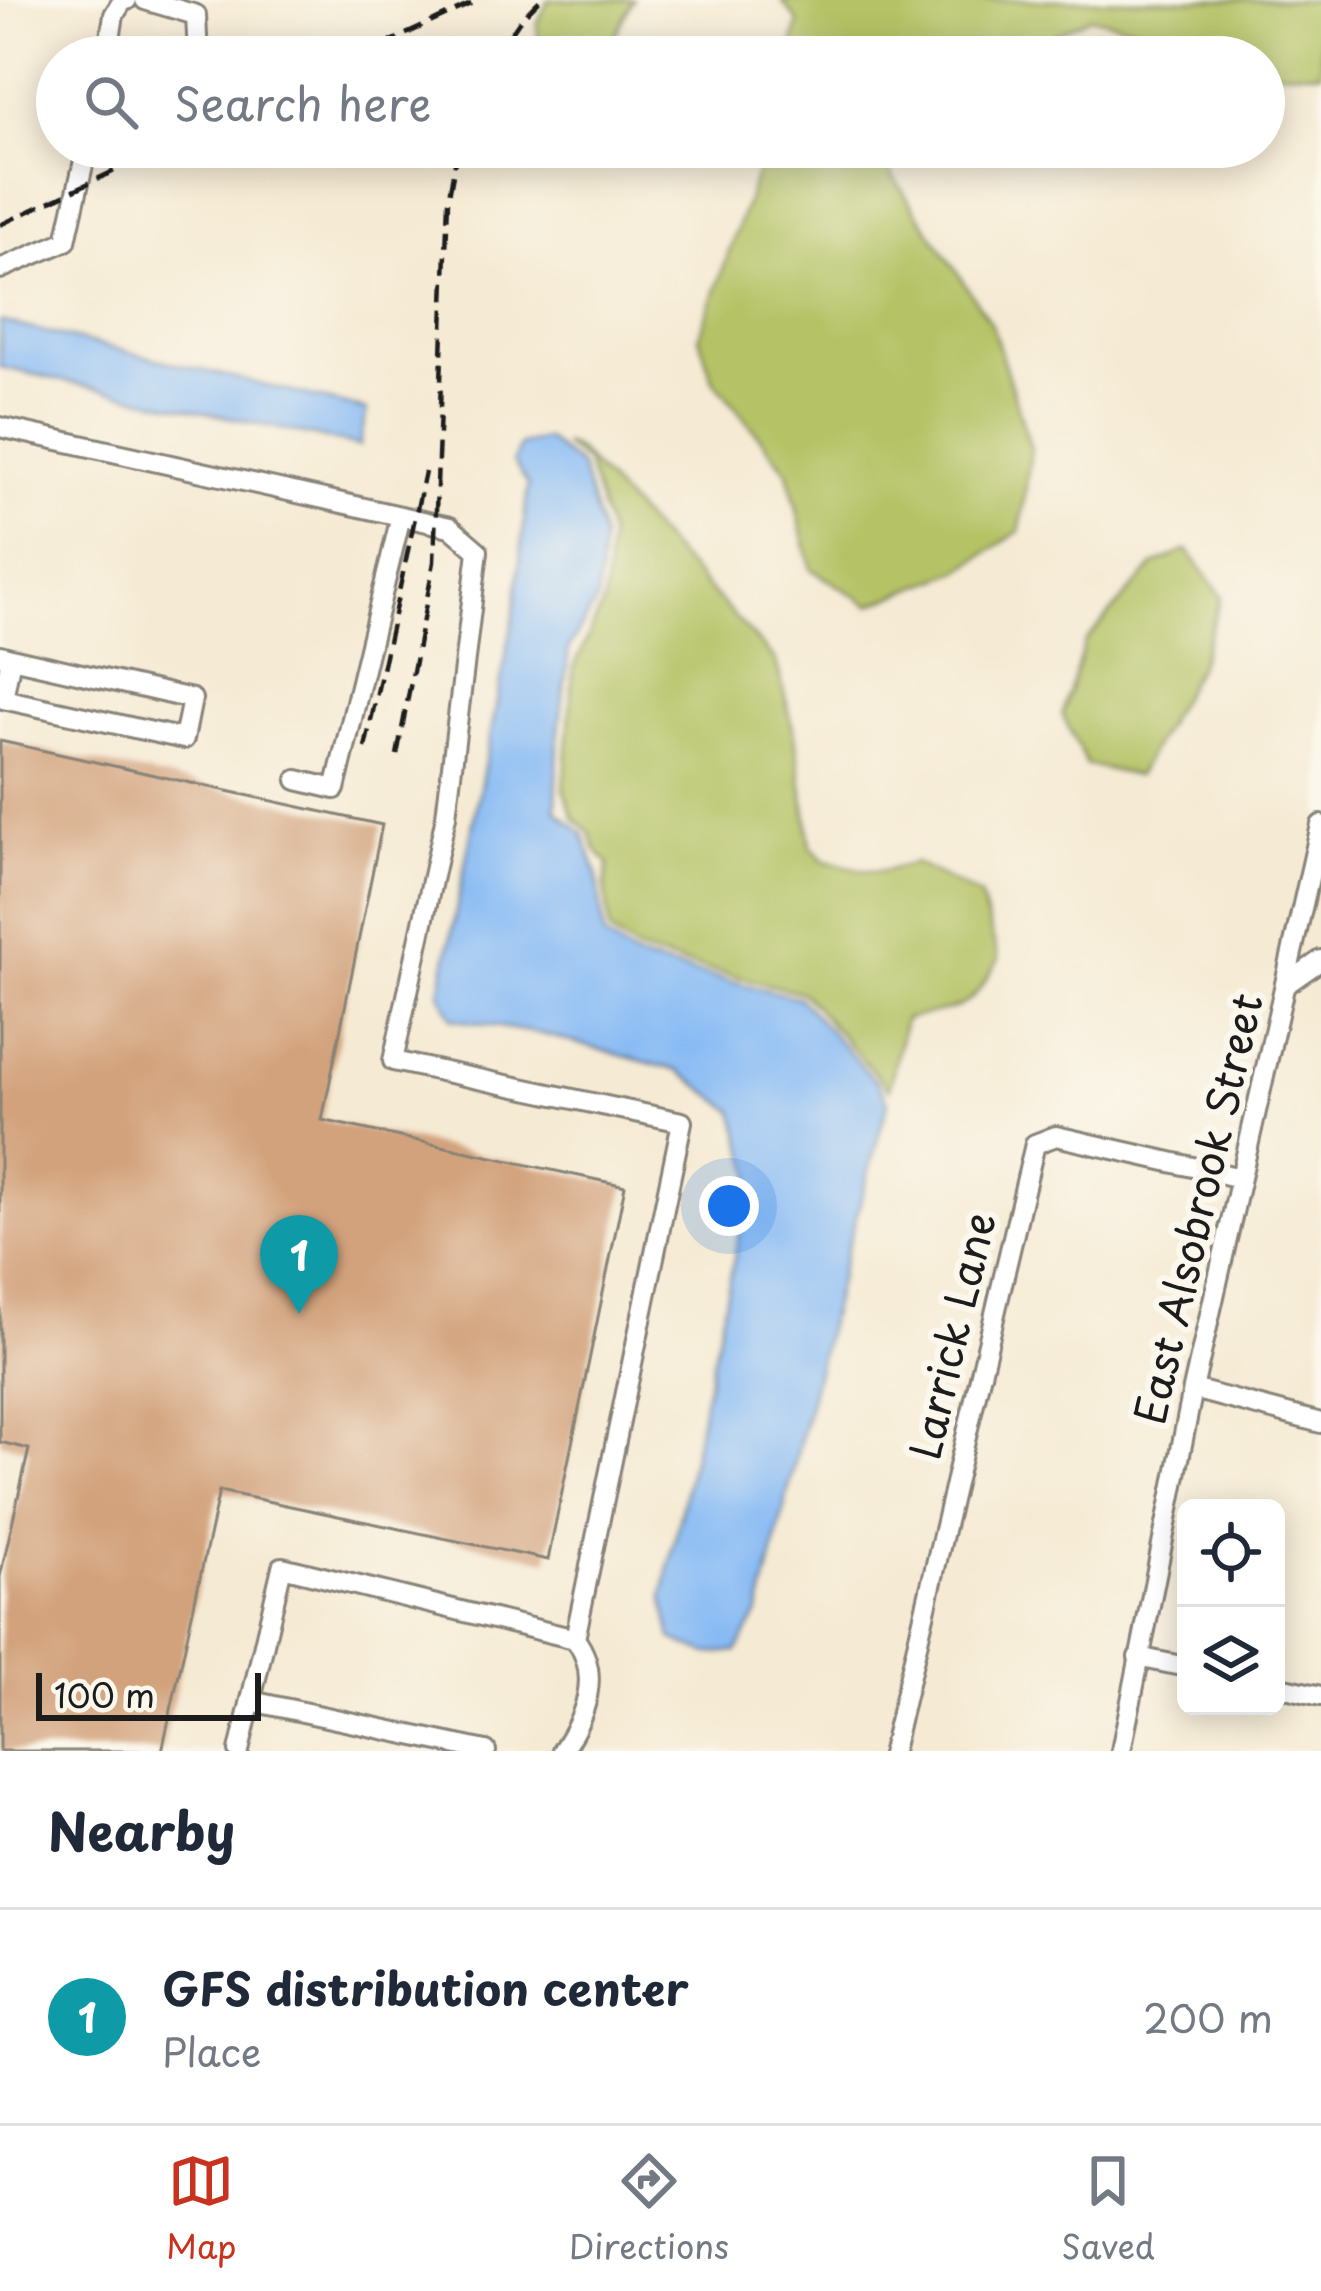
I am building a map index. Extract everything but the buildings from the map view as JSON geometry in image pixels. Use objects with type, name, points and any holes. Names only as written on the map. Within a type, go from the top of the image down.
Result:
[{"type":"street","points":[[110,36],[114,15],[127,0]]},
{"type":"street","points":[[145,0],[196,15],[197,36]]},
{"type":"street","points":[[0,269],[66,241],[82,168]]},
{"type":"street","points":[[0,427],[450,527],[478,551],[446,817],[393,1061],[682,1122],[575,1639]]},
{"type":"street","points":[[297,780],[335,789],[401,516]]},
{"type":"street","points":[[5,657],[192,699],[184,739],[3,699],[5,657]]},
{"type":"street","name":"East Alsobrook Street","points":[[1120,1751],[1193,1389],[1321,825]]},
{"type":"street","points":[[1288,983],[1321,960]]},
{"type":"street","name":"Larrick Lane","points":[[892,1751],[1035,1144],[1056,1136],[1241,1178]]},
{"type":"street","points":[[1193,1389],[1321,1423]]},
{"type":"street","points":[[239,1751],[282,1567],[575,1639],[589,1657],[588,1694],[562,1751]]},
{"type":"street","points":[[1138,1657],[1177,1665]]},
{"type":"street","points":[[1285,1689],[1321,1696]]},
{"type":"street","points":[[251,1701],[486,1751]]},
{"type":"green space","points":[[548,0],[633,0],[615,36],[538,36],[537,25]]},
{"type":"green space","points":[[781,0],[1321,0],[1321,72],[1285,71],[1285,36],[1156,36],[1090,17],[1052,36],[795,36],[798,22]]},
{"type":"green space","points":[[759,168],[890,168],[992,325],[1031,449],[1020,531],[959,571],[870,605],[811,569],[788,472],[712,378],[699,337]]},
{"type":"green space","points":[[563,444],[577,449],[776,661],[795,736],[811,847],[825,861],[867,871],[915,863],[980,896],[999,959],[979,990],[962,1005],[905,1019],[889,1089],[803,993],[638,952],[610,932],[605,886],[608,864],[589,831],[574,818],[564,791],[573,670],[604,602],[609,536],[587,463]]},
{"type":"green space","points":[[1187,550],[1222,596],[1198,667],[1137,776],[1087,765],[1062,714],[1085,642],[1154,565]]},
{"type":"water","points":[[0,321],[367,410],[359,446],[0,367]]},
{"type":"water","points":[[546,439],[581,467],[602,538],[597,601],[569,648],[558,739],[556,810],[583,834],[597,874],[604,936],[635,958],[799,998],[879,1085],[888,1102],[841,1271],[759,1612],[737,1651],[707,1654],[672,1639],[663,1596],[752,1173],[734,1111],[679,1071],[542,1034],[452,1019],[440,992],[514,615],[528,485],[513,462],[520,445]]},
{"type":"railway","points":[[402,36],[479,0]]},
{"type":"railway","points":[[509,36],[540,0]]},
{"type":"railway","points":[[0,225],[121,168]]},
{"type":"railway","points":[[397,755],[434,562],[448,201],[454,168]]},
{"type":"railway","points":[[365,748],[425,472]]},
{"type":"place","name":"GFS distribution center","points":[[299,1314]]}]
